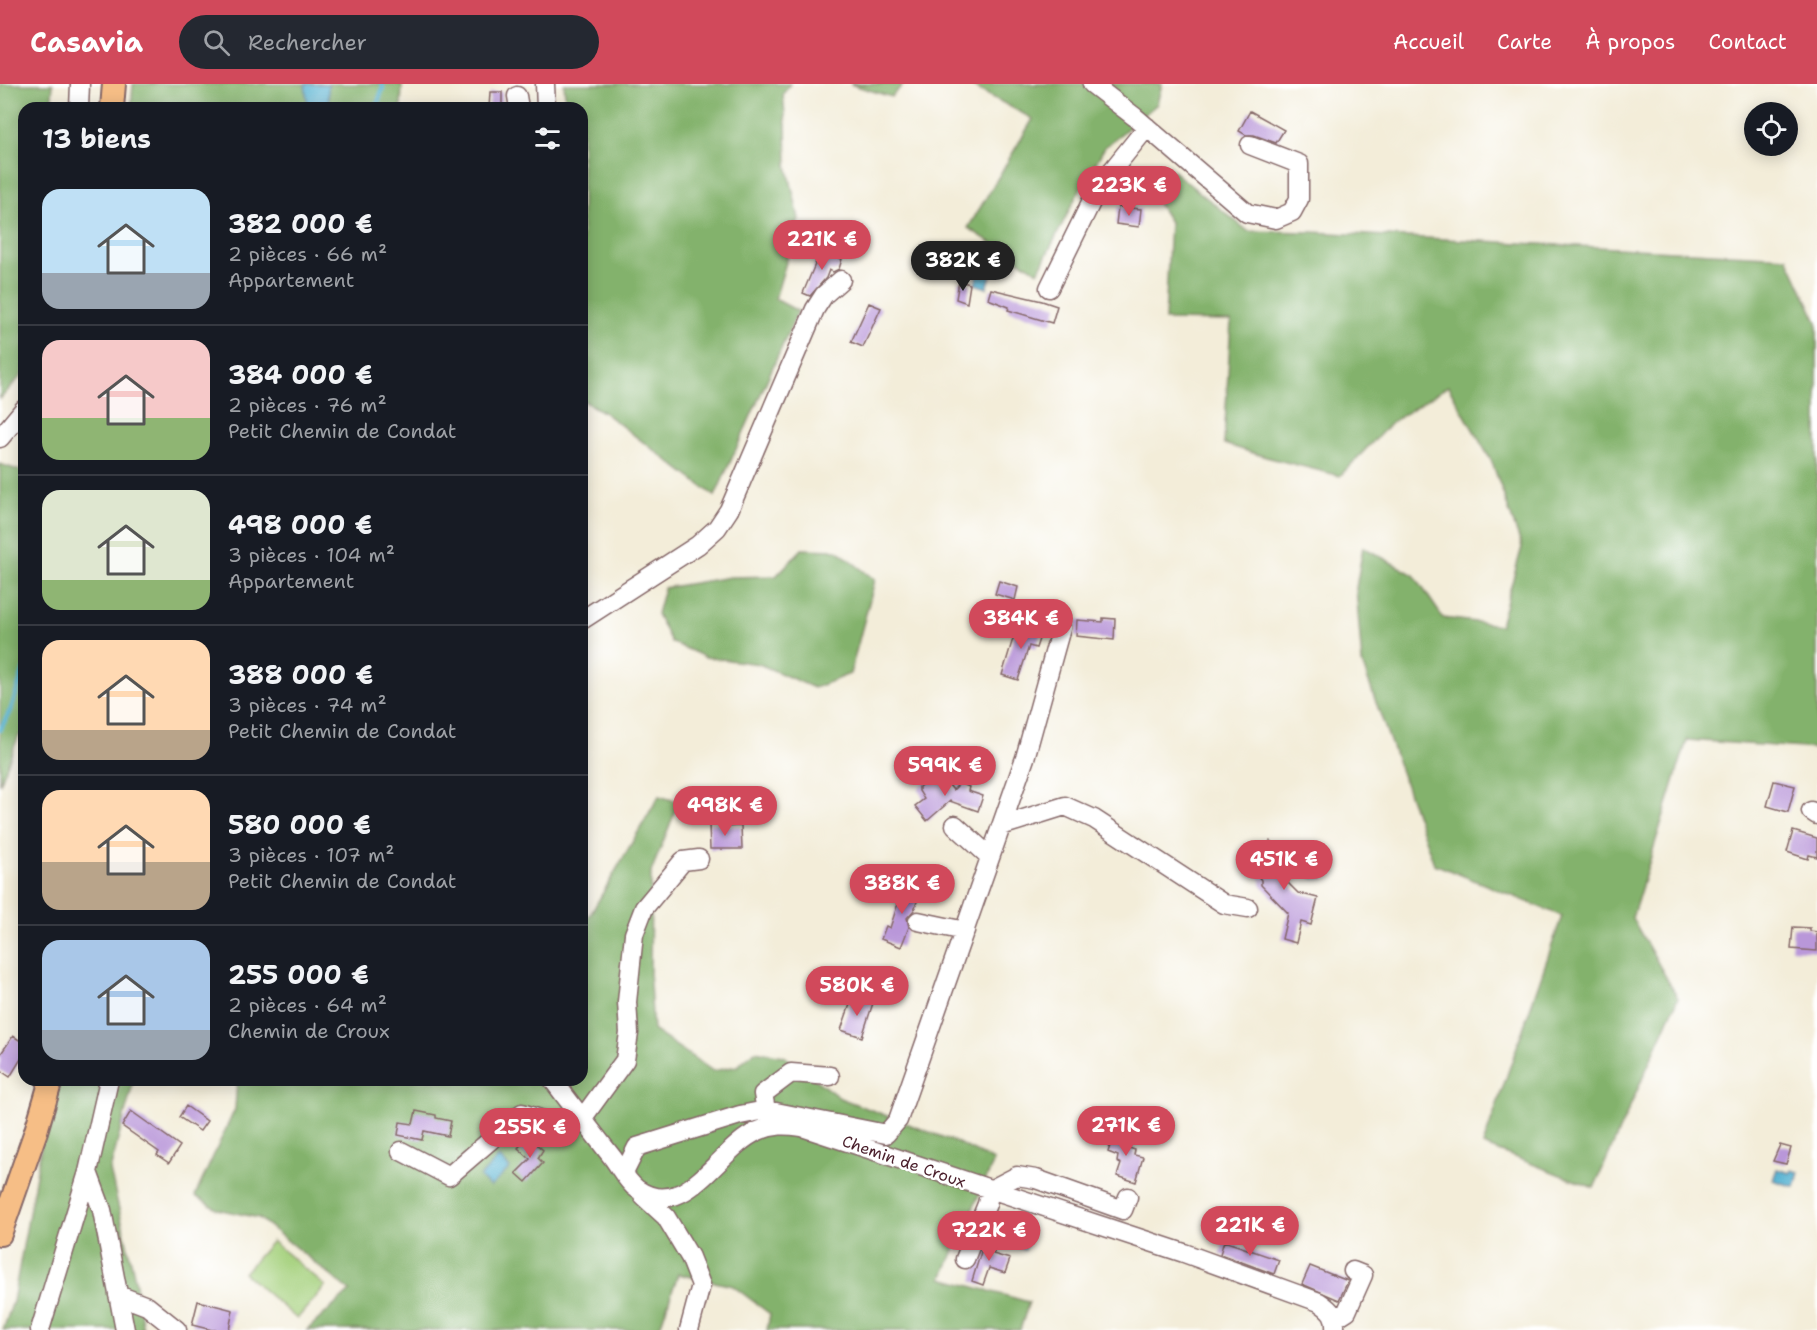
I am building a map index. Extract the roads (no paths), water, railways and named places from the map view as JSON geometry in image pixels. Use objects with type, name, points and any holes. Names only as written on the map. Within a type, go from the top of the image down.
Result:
[{"type":"main road","points":[[112,102],[114,84]]},
{"type":"main road","points":[[0,1232],[21,1127],[32,1086]]},
{"type":"main road","points":[[0,1232],[36,1131],[49,1086]]},
{"type":"street","points":[[79,102],[80,84]]},
{"type":"street","points":[[545,84],[546,102]]},
{"type":"street","points":[[1092,84],[1147,127],[1247,213],[1276,219],[1292,212],[1299,199],[1299,164],[1250,145]]},
{"type":"street","points":[[1049,288],[1098,188],[1147,127]]},
{"type":"street","points":[[588,616],[698,545],[717,528],[729,510],[815,309],[824,295],[841,280]]},
{"type":"street","points":[[0,438],[18,417]]},
{"type":"street","points":[[624,1173],[637,1147],[740,1115],[766,1110],[886,1134],[898,1120],[1030,741],[1061,628]]},
{"type":"street","points":[[1001,826],[1065,806],[1094,819],[1224,904],[1248,908]]},
{"type":"street","points":[[955,825],[990,857]]},
{"type":"street","points":[[401,1151],[448,1176],[522,1113],[567,1128],[582,1119],[625,1060],[629,1033],[627,1002],[634,934],[644,908],[683,861],[699,859]]},
{"type":"street","points":[[918,921],[965,931]]},
{"type":"street","points":[[766,1110],[763,1095],[791,1073],[830,1076]]},
{"type":"street","points":[[40,1330],[88,1172],[108,1086]]},
{"type":"street","points":[[557,1086],[635,1188],[666,1217],[690,1257],[701,1285],[689,1330]]},
{"type":"street","name":"Chemin de Croux","points":[[635,1188],[656,1199],[678,1196],[699,1181],[729,1152],[755,1132],[777,1124],[802,1127],[1283,1288],[1319,1302],[1330,1310],[1335,1324]]},
{"type":"street","points":[[88,1172],[102,1210],[125,1330]]},
{"type":"street","points":[[965,1258],[987,1204],[990,1190],[1017,1176],[1036,1179],[1123,1209],[1128,1197]]},
{"type":"street","points":[[1335,1324],[1347,1311],[1363,1275],[1353,1271]]},
{"type":"street","points":[[118,1295],[147,1306],[177,1330]]},
{"type":"water","points":[[305,84],[328,84],[329,102],[307,102]]},
{"type":"water","points":[[983,259],[995,263],[987,288],[975,284]]},
{"type":"water","points":[[946,749],[954,760],[933,777],[925,767]]},
{"type":"water","points":[[1307,854],[1312,854],[1322,865],[1325,871],[1324,878],[1314,879],[1310,877],[1309,868],[1299,867],[1298,862]]},
{"type":"water","points":[[499,1157],[510,1168],[490,1187],[480,1177]]},
{"type":"water","points":[[1777,1169],[1790,1173],[1792,1170],[1799,1172],[1795,1187],[1773,1180]]},
{"type":"water","points":[[1009,1231],[1029,1239],[1025,1250],[1005,1243],[1004,1237]]},
{"type":"waterway","points":[[378,102],[383,88],[382,84]]},
{"type":"waterway","points":[[0,730],[11,709],[18,688]]}]
